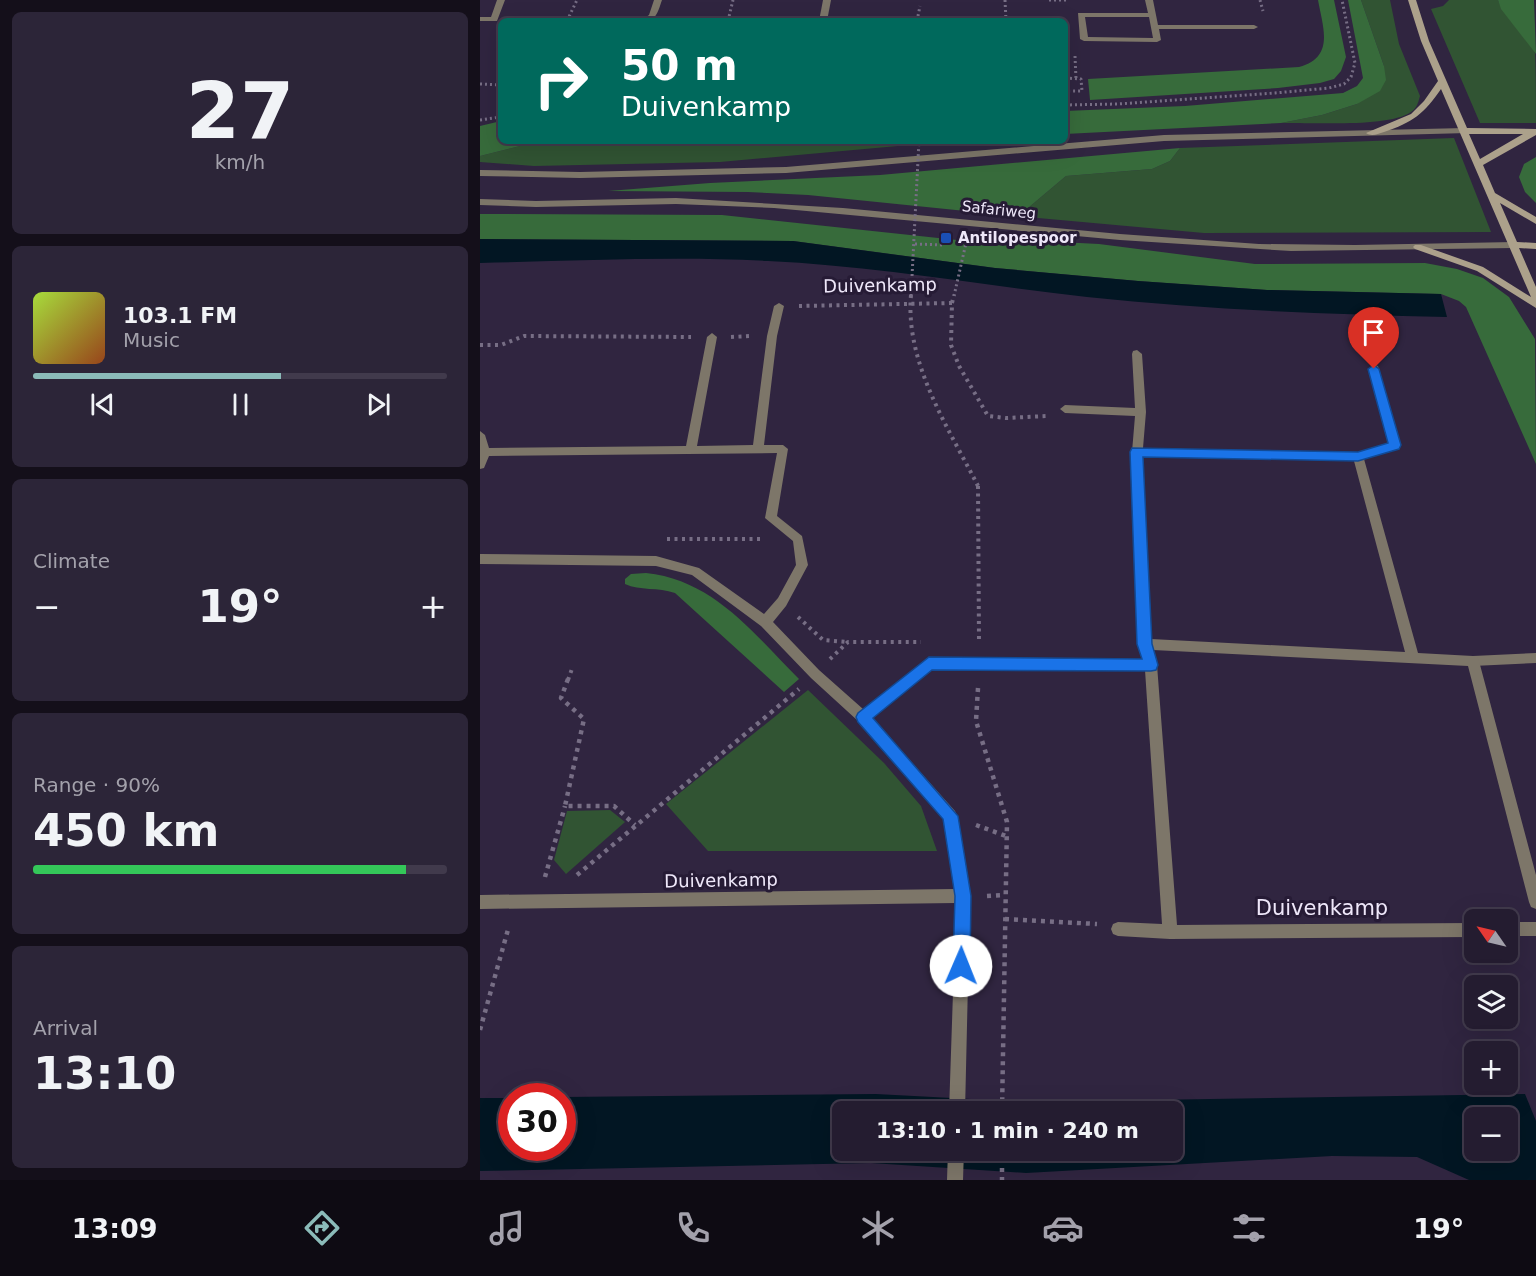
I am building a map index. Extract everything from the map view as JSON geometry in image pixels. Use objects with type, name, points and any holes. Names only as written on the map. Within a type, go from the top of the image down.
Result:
[{"type":"main road","points":[[1412,0],[1425,41],[1536,298]]},
{"type":"main road","points":[[1370,133],[1408,122],[1426,107],[1443,80]]},
{"type":"main road","points":[[1464,131],[1534,132]]},
{"type":"main road","points":[[1478,165],[1534,132]]},
{"type":"main road","points":[[1491,194],[1536,221]]},
{"type":"main road","points":[[1514,245],[1536,246]]},
{"type":"main road","points":[[1418,247],[1480,269],[1536,305]]},
{"type":"street","points":[[480,19],[494,19],[501,0]]},
{"type":"street","points":[[649,18],[652,16],[658,0]]},
{"type":"street","points":[[824,18],[827,0]]},
{"type":"street","points":[[1149,0],[1152,15],[1154,27],[1157,40],[1084,39],[1082,15],[1152,15]]},
{"type":"street","points":[[1154,27],[1254,27]]},
{"type":"street","points":[[480,173],[569,175],[786,170],[1164,138],[1464,131]]},
{"type":"street","name":"Safariweg","points":[[480,202],[703,202],[885,214],[1162,241],[1238,246],[1352,250],[1514,245]]},
{"type":"street","points":[[758,448],[778,306]]},
{"type":"street","points":[[691,449],[712,337]]},
{"type":"street","points":[[1137,354],[1141,412],[1137,452],[1144,644],[1151,665],[1170,932]]},
{"type":"street","points":[[1137,452],[1358,457],[1395,445],[1374,369]]},
{"type":"street","points":[[1065,409],[1141,412]]},
{"type":"street","points":[[480,435],[485,452],[480,465]]},
{"type":"street","points":[[485,452],[783,449],[771,519],[798,539],[802,565],[782,602],[765,622]]},
{"type":"street","points":[[1358,457],[1413,658]]},
{"type":"street","points":[[480,559],[656,561],[696,571],[765,622],[815,674],[863,717],[950,816],[963,896],[957,1101]]},
{"type":"street","points":[[1144,644],[1473,661],[1536,658]]},
{"type":"street","points":[[1473,661],[1536,902]]},
{"type":"street","points":[[863,717],[929,664],[1151,665]]},
{"type":"street","name":"Duivenkamp","points":[[480,902],[963,896]]},
{"type":"street","name":"Duivenkamp","points":[[1118,928],[1170,932],[1464,930]]},
{"type":"street","points":[[1518,929],[1536,929]]},
{"type":"street","points":[[956,1161],[956,1180]]},
{"type":"path","points":[[568,18],[577,0]]},
{"type":"path","points":[[729,18],[733,0]]},
{"type":"path","points":[[1005,0],[1006,18]]},
{"type":"path","points":[[1068,105],[1118,104],[1275,93],[1329,88],[1344,84],[1352,77],[1355,63],[1342,0]]},
{"type":"path","points":[[918,18],[920,6]]},
{"type":"path","points":[[1075,71],[1076,79]]},
{"type":"path","points":[[1068,78],[1081,80],[1082,91],[1068,91]]},
{"type":"path","points":[[480,84],[498,85]]},
{"type":"path","points":[[480,120],[498,117]]},
{"type":"path","points":[[919,144],[915,244],[909,315],[914,347],[935,403],[978,486],[979,663],[976,721],[1007,822],[1002,1101]]},
{"type":"path","points":[[915,244],[944,245],[946,238]]},
{"type":"path","points":[[952,303],[962,263]]},
{"type":"path","name":"Duivenkamp","points":[[778,306],[952,303],[951,345],[959,366],[988,416],[1006,418],[1047,416],[1065,409]]},
{"type":"path","points":[[480,345],[501,345],[524,336],[772,336]]},
{"type":"path","points":[[782,602],[823,640],[927,642]]},
{"type":"path","points":[[570,882],[815,674],[848,642]]},
{"type":"path","points":[[969,642],[979,642]]},
{"type":"path","points":[[480,1030],[516,902],[542,889],[565,806],[584,719],[561,698],[573,666]]},
{"type":"path","points":[[565,806],[614,806],[635,825]]},
{"type":"path","points":[[1005,920],[1089,922],[1118,928]]},
{"type":"path","points":[[1002,1161],[1002,1177]]},
{"type":"green space","points":[[1318,0],[1334,0],[1346,57],[1341,71],[1334,79],[1278,88],[1090,100],[1088,79],[1299,67],[1318,56],[1322,49],[1324,31]]},
{"type":"green space","points":[[1348,0],[1361,0],[1384,66],[1386,80],[1380,91],[1357,104],[1322,115],[1281,123],[1068,134],[1068,111],[1185,106],[1343,93],[1357,86],[1363,78]]},
{"type":"green space","points":[[1361,0],[1390,0],[1399,44],[1420,96],[1416,107],[1400,117],[1385,120],[1349,123],[1281,123],[1322,115],[1357,104],[1384,66]]},
{"type":"green space","points":[[1449,0],[1498,0],[1506,14],[1527,39],[1535,53],[1536,123],[1480,123],[1431,9],[1443,6]]},
{"type":"green space","points":[[1498,0],[1534,0],[1536,54],[1501,9]]},
{"type":"green space","points":[[498,122],[498,144],[528,144],[480,156],[480,126]]},
{"type":"green space","points":[[1454,138],[1491,232],[1204,233],[1005,215],[1028,208],[1066,176],[1152,169],[1170,161],[1180,148]]},
{"type":"green space","points":[[528,144],[909,144],[720,162],[534,166],[480,162],[480,156]]},
{"type":"green space","points":[[1180,148],[1170,161],[1152,169],[1066,176],[1028,208],[1005,215],[808,195],[608,191],[710,183],[880,175]]},
{"type":"green space","points":[[1536,157],[1536,203],[1525,192],[1519,177],[1524,164]]},
{"type":"green space","points":[[480,214],[722,215],[957,240],[1099,244],[1255,264],[1425,263],[1457,269],[1483,278],[1509,297],[1535,339],[1536,464],[1466,307],[1459,301],[1441,294],[1267,290],[1138,281],[995,268],[793,241],[480,239]]},
{"type":"green space","points":[[646,573],[692,586],[712,598],[749,628],[799,679],[784,692],[675,593],[637,588],[625,584],[625,579],[631,574]]},
{"type":"green space","points":[[808,690],[884,763],[921,806],[937,851],[708,851],[666,804]]},
{"type":"green space","points":[[610,810],[625,822],[566,874],[554,860],[567,811]]},
{"type":"water","points":[[480,239],[793,241],[995,268],[1138,281],[1267,290],[1441,294],[1447,317],[1312,313],[1177,305],[1087,297],[808,263],[660,259],[480,263]]},
{"type":"water","points":[[876,1094],[1008,1101],[832,1101],[832,1161],[1183,1161],[1183,1101],[1089,1101],[1525,1094],[1536,1121],[1536,1180],[1469,1180],[1417,1157],[1332,1156],[1026,1173],[871,1163],[480,1171],[480,1098],[498,1098],[498,1161],[576,1161],[576,1097]]},
{"type":"place","name":"Antilopespoor","points":[[946,238]]},
{"type":"route","points":[[961,966],[963,896],[950,816],[863,717],[929,664],[1151,665],[1144,644],[1137,452],[1358,457],[1395,445],[1374,369]]}]
